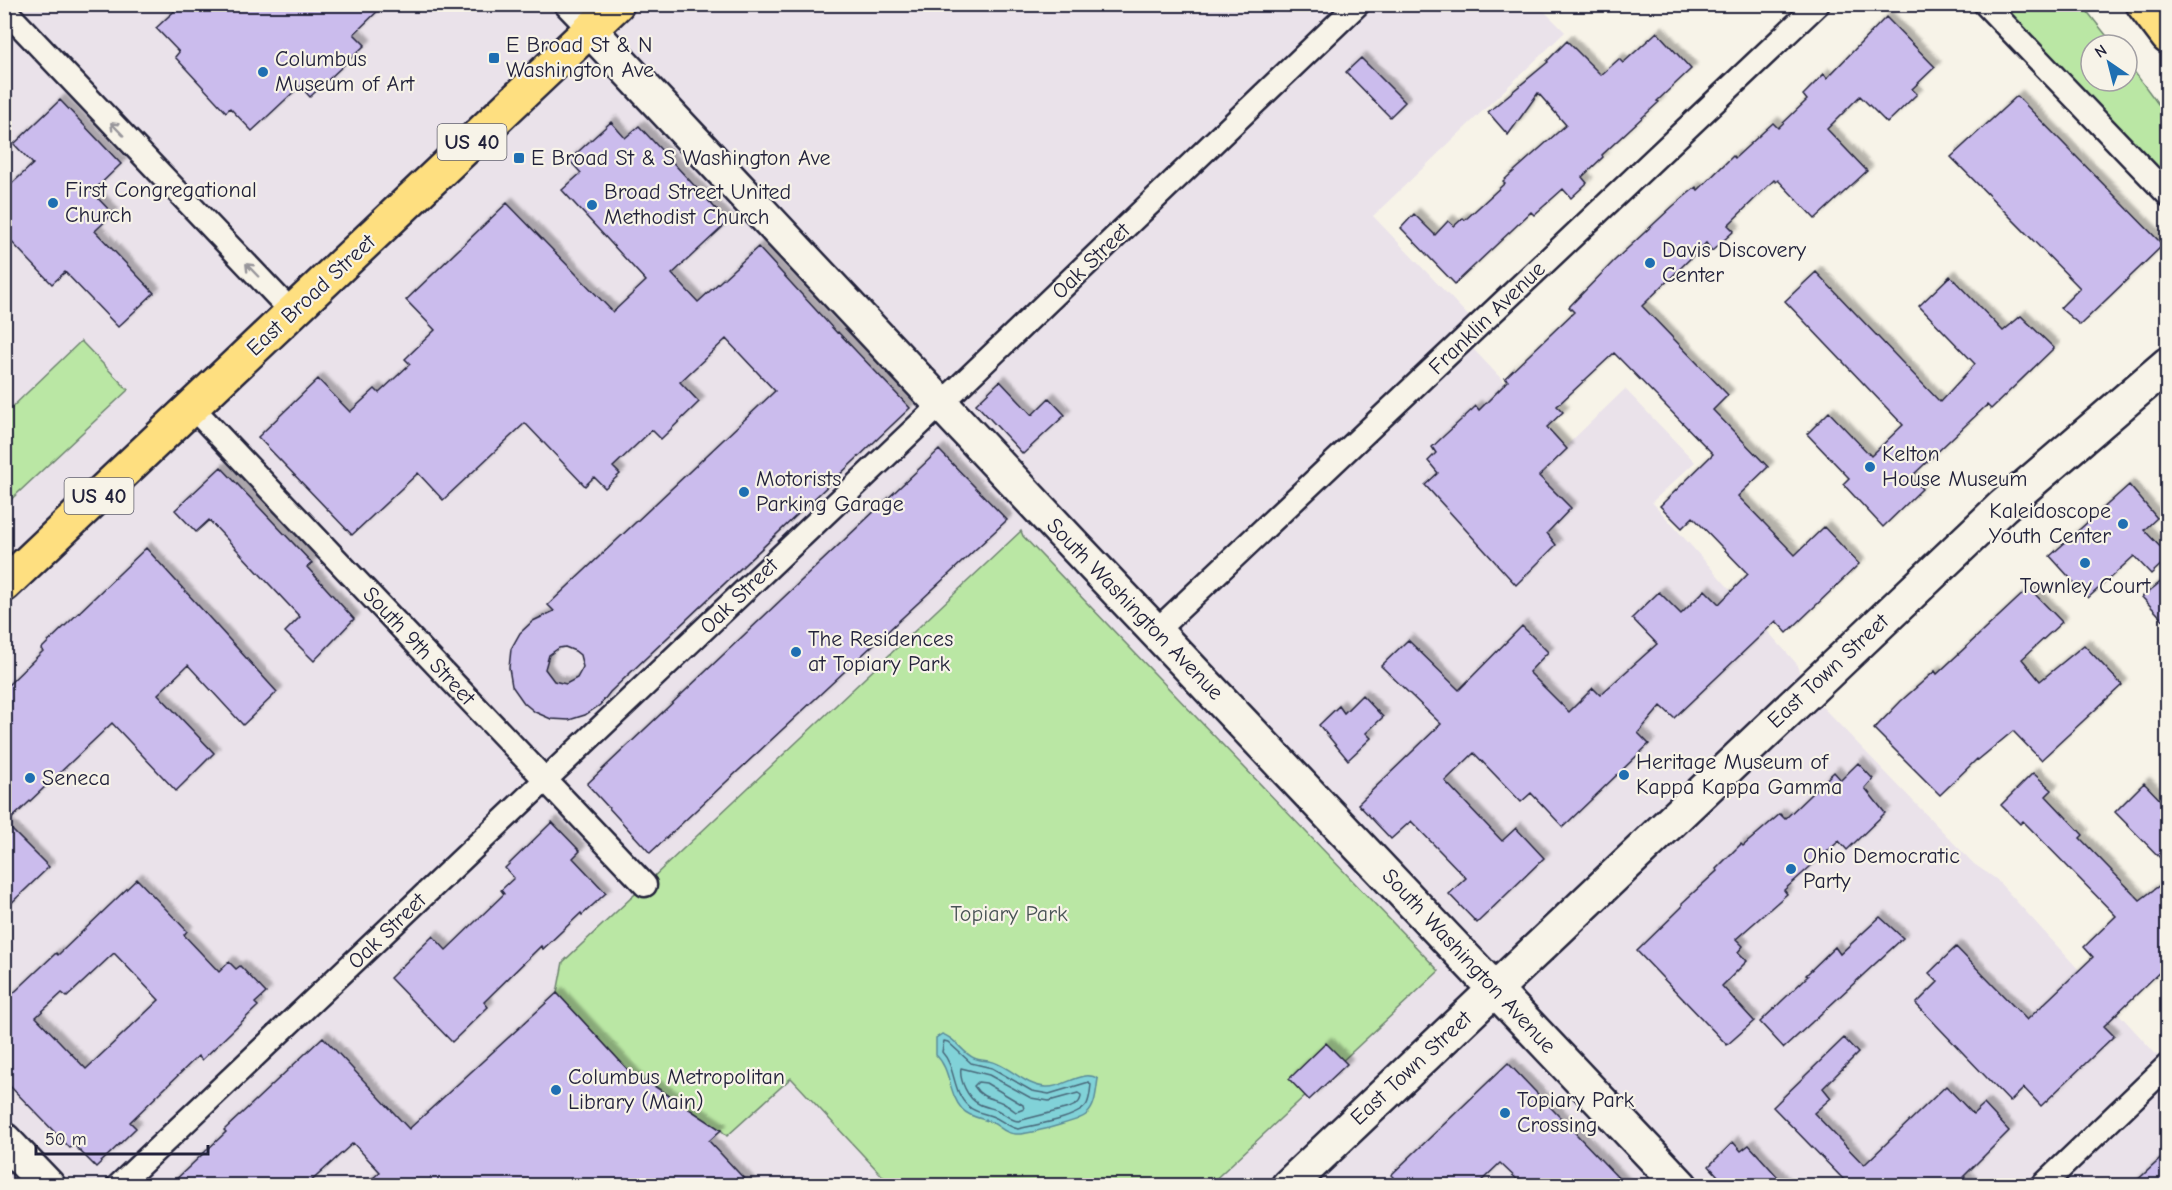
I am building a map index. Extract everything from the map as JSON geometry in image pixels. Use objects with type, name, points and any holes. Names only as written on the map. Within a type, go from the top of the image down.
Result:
[{"type":"main road","name":"East Broad Street","points":[[4,585],[617,4]]},
{"type":"street","points":[[565,4],[590,30]]},
{"type":"street","name":"Oak Street","points":[[118,1185],[942,403],[1358,4]]},
{"type":"street","name":"Franklin Avenue","points":[[1156,631],[1818,4]]},
{"type":"street","points":[[1985,4],[2168,195]]},
{"type":"street","points":[[4,9],[292,312]]},
{"type":"street","name":"South Washington Avenue","points":[[590,30],[1681,1185]]},
{"type":"street","name":"East Town Street","points":[[1288,1185],[1994,514],[2168,364]]},
{"type":"street","name":"South 9th Street","points":[[192,407],[645,885]]},
{"type":"street","points":[[2042,1185],[2168,1065]]},
{"type":"street","points":[[4,1140],[48,1185]]},
{"type":"shaded area","points":[[5,5],[1538,5],[1565,32],[1373,216],[1476,324],[1463,338],[1565,447],[1625,389],[1695,462],[1652,502],[1796,663],[1806,690],[1974,864],[1996,879],[2163,1062],[2167,1059],[2167,1185],[5,1186]]},
{"type":"green space","points":[[2003,5],[2082,5],[2104,33],[2079,33],[2079,85]]},
{"type":"green space","points":[[2139,78],[2167,116],[2167,178],[2086,93],[2139,93]]},
{"type":"green space","points":[[81,341],[128,390],[5,505],[5,414]]},
{"type":"green space","name":"Topiary Park","points":[[1021,531],[1023,536],[1439,971],[1208,1186],[891,1185],[791,1078],[727,1136],[646,1080],[642,1085],[557,993],[563,962]]},
{"type":"water","points":[[942,1034],[974,1058],[991,1061],[1038,1086],[1052,1087],[1086,1076],[1098,1079],[1090,1111],[1074,1120],[1022,1134],[1009,1133],[991,1122],[972,1116],[957,1103],[944,1067],[936,1055],[936,1038]]},
{"type":"building","name":"Columbus Museum of Art","points":[[182,4],[385,4],[354,34],[365,45],[310,97],[300,86],[252,131],[230,108],[226,112],[175,57],[179,52],[156,28]]},
{"type":"building","points":[[1886,17],[1935,67],[1912,89],[1917,94],[1887,123],[1860,96],[1827,129],[1867,171],[1815,219],[1778,180],[1776,182],[1774,180],[1728,225],[1734,231],[1712,251],[1706,243],[1642,306],[1728,395],[1713,410],[1768,467],[1738,496],[1795,555],[1824,527],[1859,564],[1787,633],[1776,621],[1674,718],[1661,706],[1638,733],[1649,744],[1563,827],[1531,793],[1521,802],[1474,753],[1445,781],[1502,841],[1516,828],[1544,858],[1477,923],[1449,894],[1466,878],[1411,821],[1391,839],[1358,804],[1441,724],[1381,666],[1408,640],[1459,690],[1522,626],[1548,652],[1529,672],[1569,712],[1593,688],[1600,695],[1657,644],[1632,618],[1659,592],[1681,614],[1705,590],[1719,604],[1748,574],[1693,517],[1682,528],[1660,506],[1713,454],[1614,353],[1557,406],[1563,412],[1547,427],[1567,449],[1539,476],[1571,508],[1547,533],[1556,545],[1516,585],[1425,485],[1438,473],[1428,461],[1436,453],[1432,447],[1476,406],[1479,410],[1508,381],[1505,378],[1574,312],[1569,307],[1614,261],[1673,206],[1696,187],[1698,190],[1733,156],[1735,158],[1773,123],[1778,128],[1807,100],[1803,95],[1824,74],[1827,78]]},
{"type":"building","points":[[1657,32],[1691,69],[1602,155],[1603,157],[1582,177],[1587,183],[1571,198],[1563,189],[1534,215],[1531,212],[1455,284],[1401,228],[1414,214],[1435,235],[1448,221],[1454,226],[1463,218],[1465,220],[1505,183],[1503,181],[1566,125],[1538,93],[1508,135],[1488,112],[1548,62],[1567,41],[1601,75],[1619,59],[1623,63]]},
{"type":"building","points":[[1361,58],[1405,102],[1390,117],[1346,72]]},
{"type":"building","points":[[2017,96],[2163,245],[2080,325],[2060,308],[2080,288],[1951,157]]},
{"type":"building","name":"First Congregational Church","points":[[60,100],[121,164],[92,192],[113,214],[95,231],[154,293],[118,327],[65,272],[52,284],[4,234],[4,191],[33,164],[14,144]]},
{"type":"building","points":[[611,122],[625,138],[639,126],[728,222],[672,274],[698,302],[758,247],[910,408],[610,692],[600,705],[585,715],[569,720],[551,719],[535,712],[524,703],[512,686],[509,668],[511,649],[520,633],[533,621],[554,611],[548,605],[775,391],[726,339],[680,382],[699,402],[661,439],[652,430],[613,467],[620,474],[605,488],[594,477],[585,486],[525,423],[443,500],[418,473],[352,535],[258,437],[318,379],[350,412],[375,389],[379,393],[410,364],[405,359],[435,330],[406,300],[507,203],[613,312],[646,281],[562,190],[581,173],[569,160]],"holes":[[[565,647],[580,655],[583,667],[577,678],[566,684],[554,681],[545,669],[549,655]]]},
{"type":"building","points":[[1816,272],[1940,402],[1975,364],[1919,306],[1950,276],[2003,331],[2021,316],[2054,348],[1991,409],[1987,405],[1911,477],[1922,489],[1883,527],[1843,484],[1849,478],[1807,434],[1829,412],[1871,456],[1903,425],[1785,301]]},
{"type":"building","points":[[1000,381],[1032,415],[1049,398],[1065,415],[1023,454],[976,404]]},
{"type":"building","name":"The Residences at Topiary Park","points":[[939,450],[1007,520],[650,853],[587,784]]},
{"type":"building","points":[[221,467],[312,563],[307,567],[354,619],[314,661],[285,632],[300,617],[209,520],[196,532],[175,510]]},
{"type":"building","points":[[2129,485],[2157,518],[2144,530],[2168,555],[2168,558],[2151,574],[2134,556],[2088,598],[2050,556]]},
{"type":"building","points":[[146,548],[277,692],[243,725],[188,665],[158,694],[214,753],[176,791],[112,723],[6,824],[49,867],[4,910],[4,689],[43,651],[41,649]]},
{"type":"building","points":[[2168,576],[2168,625],[2142,597]]},
{"type":"building","points":[[2029,588],[2062,622],[2022,659],[2040,681],[2084,645],[2122,685],[2041,760],[2013,731],[1977,759],[1940,795],[1874,729],[1901,701],[1935,671],[1937,674]]},
{"type":"building","points":[[1362,695],[1383,717],[1366,733],[1371,738],[1348,760],[1319,725],[1339,706],[1344,713]]},
{"type":"building","points":[[1858,763],[1873,779],[1865,788],[1885,813],[1847,850],[1839,841],[1784,890],[1787,894],[1736,939],[1743,946],[1738,952],[1747,961],[1722,986],[1754,1021],[1727,1045],[1637,951],[1741,844],[1743,846],[1780,814],[1785,819],[1834,772],[1841,780]]},
{"type":"building","points":[[2033,773],[2052,790],[2046,796],[2083,835],[2080,838],[2140,900],[2168,879],[2168,964],[2104,1026],[2114,1036],[2041,1106],[2024,1088],[2010,1102],[1916,1004],[1938,982],[1929,973],[1956,947],[2027,1020],[2093,957],[2084,947],[2116,916],[2023,821],[2020,824],[2001,805]]},
{"type":"building","points":[[2144,783],[2168,808],[2168,866],[2115,812]]},
{"type":"building","points":[[552,822],[580,851],[573,858],[606,893],[543,949],[541,946],[484,1002],[488,1007],[452,1042],[390,978],[433,936],[446,950],[504,894],[501,890],[514,878],[505,868]]},
{"type":"building","points":[[137,879],[187,931],[184,935],[219,972],[229,962],[236,969],[240,966],[266,993],[255,1003],[258,1006],[202,1060],[198,1056],[130,1122],[136,1128],[96,1167],[74,1145],[70,1148],[4,1080],[4,1002],[56,953],[58,955]],"holes":[[[114,953],[159,1000],[86,1069],[36,1017],[62,993],[67,997]]]},
{"type":"building","points":[[1880,917],[1903,938],[1784,1048],[1760,1022],[1835,947],[1840,954]]},
{"type":"building","name":"Columbus Metropolitan Library (Main)","points":[[557,993],[642,1085],[645,1080],[721,1130],[709,1141],[750,1185],[365,1185],[380,1172],[353,1143],[307,1185],[170,1185],[226,1132],[224,1130],[323,1037],[409,1129]]},
{"type":"building","points":[[1844,1038],[1858,1053],[1823,1088],[1831,1098],[1814,1113],[1864,1165],[1946,1086],[1973,1114],[1984,1104],[2009,1131],[1964,1176],[1972,1185],[1843,1185],[1846,1182],[1773,1107]]},
{"type":"building","points":[[1326,1043],[1347,1064],[1309,1100],[1289,1079]]},
{"type":"building","name":"Topiary Park Crossing","points":[[1508,1063],[1625,1185],[1523,1185],[1500,1163],[1477,1185],[1401,1185],[1391,1175]]},
{"type":"building","points":[[1733,1142],[1741,1151],[1749,1145],[1785,1185],[1726,1185],[1709,1166]]},
{"type":"building","points":[[2168,1152],[2168,1185],[2132,1185]]},
{"type":"place","name":"E Broad St & N Washington Ave","points":[[494,58]]},
{"type":"place","name":"Columbus Museum of Art","points":[[263,72]]},
{"type":"place","name":"E Broad St & S Washington Ave","points":[[519,158]]},
{"type":"place","name":"First Congregational Church","points":[[53,203]]},
{"type":"place","name":"Broad Street United Methodist Church","points":[[592,205]]},
{"type":"place","name":"Davis Discovery Center","points":[[1650,263]]},
{"type":"place","name":"Kelton House Museum","points":[[1870,467]]},
{"type":"place","name":"Motorists Parking Garage","points":[[744,492]]},
{"type":"place","name":"Kaleidoscope Youth Center","points":[[2123,524]]},
{"type":"place","name":"Townley Court","points":[[2085,563]]},
{"type":"place","name":"The Residences at Topiary Park","points":[[796,652]]},
{"type":"place","name":"Heritage Museum of Kappa Kappa Gamma","points":[[1624,775]]},
{"type":"place","name":"Seneca","points":[[30,778]]},
{"type":"place","name":"Ohio Democratic Party","points":[[1791,869]]},
{"type":"place","name":"Columbus Metropolitan Library (Main)","points":[[556,1090]]},
{"type":"place","name":"Topiary Park Crossing","points":[[1505,1113]]}]
